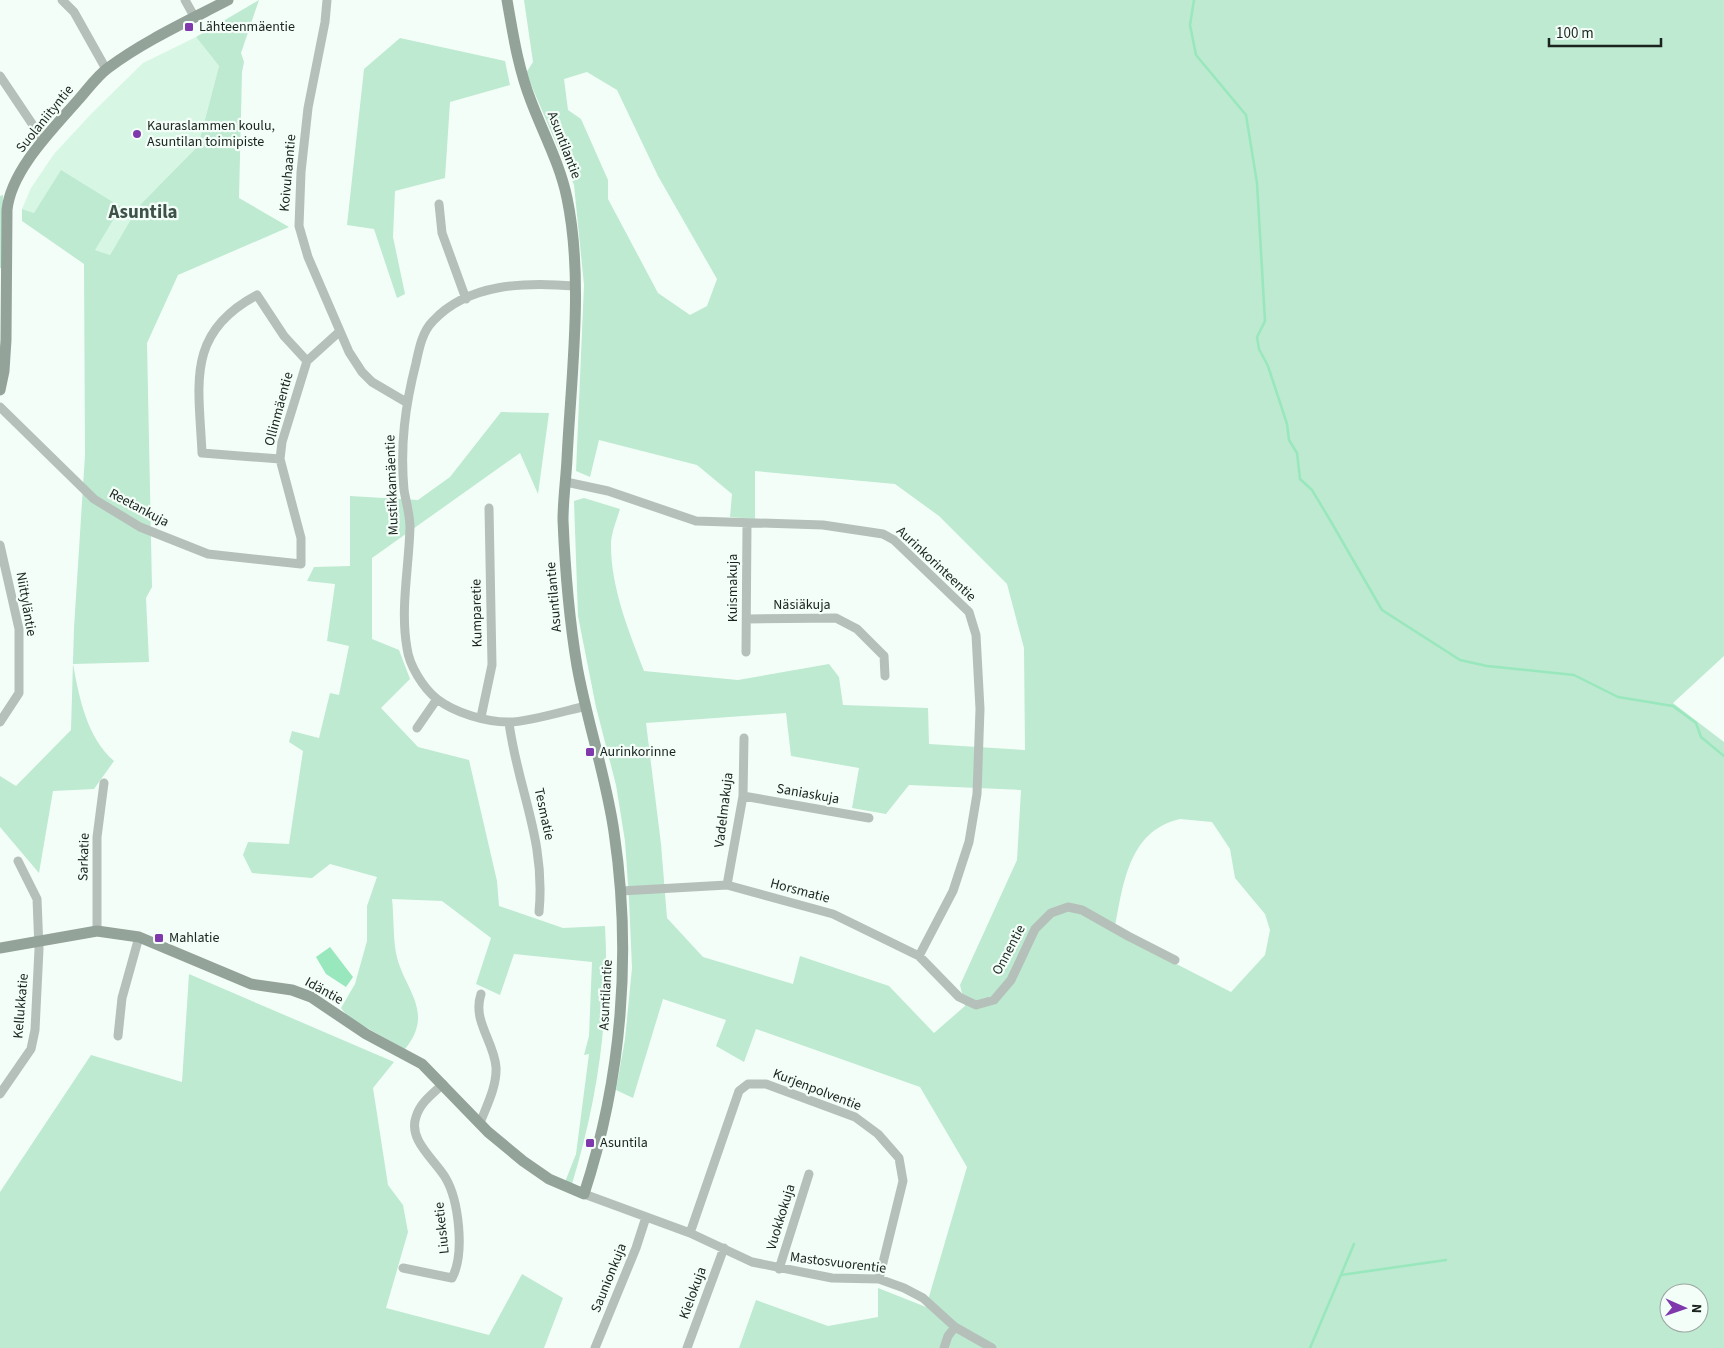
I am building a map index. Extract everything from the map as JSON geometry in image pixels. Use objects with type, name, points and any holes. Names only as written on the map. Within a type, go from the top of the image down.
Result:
[{"type":"street","points":[[62,0],[74,12],[106,69]]},
{"type":"street","points":[[185,0],[194,18]]},
{"type":"street","name":"Suolaniityntie","points":[[0,390],[4,371],[6,340],[8,199],[15,182],[42,140],[106,69],[139,47],[228,0]]},
{"type":"street","name":"Koivuhaantie","points":[[327,0],[325,22],[308,108],[298,214],[301,236],[339,332],[362,372],[384,391],[406,402]]},
{"type":"street","name":"Asuntilantie","points":[[508,0],[522,74],[560,171],[567,199],[572,240],[575,322],[563,516],[571,628],[586,706],[610,810],[621,891],[622,997],[617,1052],[598,1145],[584,1194]]},
{"type":"street","points":[[0,76],[42,140]]},
{"type":"street","points":[[440,204],[442,233],[466,299]]},
{"type":"street","name":"Mustikkamäentie","points":[[574,286],[532,283],[500,287],[452,306],[431,323],[424,335],[406,402],[403,456],[410,526],[406,572],[407,648],[418,675],[437,699],[460,711],[509,723],[586,706]]},
{"type":"street","points":[[280,459],[202,453],[199,375],[204,348],[221,323],[237,306],[257,296],[284,336],[307,361]]},
{"type":"street","name":"Ollinmäentie","points":[[301,564],[301,538],[280,459],[288,421],[307,361],[339,332]]},
{"type":"street","name":"Reetankuja","points":[[0,407],[94,499],[140,528],[208,554],[301,564]]},
{"type":"street","name":"Aurinkorinteentie","points":[[566,482],[608,491],[696,521],[823,525],[883,534],[894,540],[969,612],[976,634],[980,709],[977,794],[969,842],[953,891],[919,956]]},
{"type":"street","name":"Kumparetie","points":[[481,717],[492,666],[489,508]]},
{"type":"street","name":"Kuismakuja","points":[[746,652],[747,524]]},
{"type":"street","name":"Niittyläntie","points":[[0,545],[4,580],[19,628],[19,693],[0,722]]},
{"type":"street","name":"Näsiäkuja","points":[[747,619],[836,618],[857,629],[884,656],[885,676]]},
{"type":"street","points":[[417,728],[437,699]]},
{"type":"street","name":"Tesmatie","points":[[509,723],[536,836],[540,869],[539,912]]},
{"type":"street","name":"Vadelmakuja","points":[[727,885],[742,796],[744,738]]},
{"type":"street","name":"Sarkatie","points":[[97,931],[97,837],[104,783]]},
{"type":"street","name":"Saniaskuja","points":[[742,796],[869,818]]},
{"type":"street","name":"Kellukkatie","points":[[0,1094],[30,1049],[35,1030],[38,940],[37,899],[18,861]]},
{"type":"street","name":"Horsmatie","points":[[621,891],[727,885],[833,914],[919,956],[949,989]]},
{"type":"street","name":"Onnentie","points":[[949,989],[959,997],[976,1005],[994,1000],[1011,980],[1035,929],[1051,913],[1068,907],[1082,910],[1176,960]]},
{"type":"street","name":"Idäntie","points":[[0,948],[97,931],[139,937],[251,984],[292,990],[311,997],[366,1034],[422,1064],[502,1143],[549,1178],[584,1194]]},
{"type":"street","points":[[118,1036],[122,998],[139,937]]},
{"type":"street","points":[[480,1122],[496,1076],[496,1064],[478,1013],[481,994]]},
{"type":"street","name":"Liusketie","points":[[403,1268],[452,1278],[458,1267],[459,1251],[455,1201],[446,1178],[416,1137],[415,1118],[425,1101],[442,1084]]},
{"type":"street","name":"Kurjenpolventie","points":[[690,1233],[740,1091],[748,1084],[766,1084],[855,1117],[878,1134],[899,1158],[903,1181],[879,1279]]},
{"type":"street","name":"Vuokkokuja","points":[[779,1269],[809,1174]]},
{"type":"street","name":"Mastosvuorentie","points":[[584,1194],[690,1233],[752,1262],[779,1269],[832,1278],[879,1279],[904,1288],[923,1298],[955,1327],[992,1348]]},
{"type":"street","name":"Saunionkuja","points":[[595,1348],[636,1248],[646,1217]]},
{"type":"street","name":"Kielokuja","points":[[687,1348],[724,1248]]},
{"type":"street","points":[[944,1348],[948,1336],[955,1327]]},
{"type":"shaded area","points":[[259,0],[241,53],[244,62],[242,72],[239,198],[289,227],[178,275],[147,343],[152,587],[146,598],[149,662],[73,664],[81,703],[91,729],[97,741],[114,761],[94,789],[53,791],[39,873],[0,827],[0,776],[16,786],[71,730],[74,628],[85,455],[84,264],[22,221],[22,209],[34,213],[61,170],[121,207],[95,250],[110,255],[138,207],[198,146],[219,66],[196,37]]},
{"type":"shaded area","points":[[524,0],[1724,0],[1724,656],[1673,703],[1724,742],[1724,1348],[739,1348],[756,1300],[828,1326],[878,1317],[878,1288],[926,1307],[967,1167],[920,1087],[756,1029],[744,1062],[716,1046],[726,1020],[663,999],[633,1098],[616,1090],[625,1039],[632,968],[625,841],[616,785],[596,707],[578,616],[574,501],[584,498],[620,509],[611,542],[614,575],[621,608],[644,671],[738,680],[829,664],[839,677],[843,705],[928,708],[929,744],[1025,750],[1024,648],[1007,584],[939,516],[895,484],[755,471],[755,519],[730,517],[732,494],[697,465],[599,440],[590,477],[576,471],[584,285],[574,185],[526,73],[533,62]],"holes":[[[587,72],[617,90],[658,176],[717,279],[707,306],[690,315],[658,293],[608,199],[608,180],[581,119],[568,110],[564,79]],[[786,713],[791,756],[859,768],[852,808],[886,814],[909,785],[1021,790],[1017,860],[960,985],[965,1006],[934,1033],[889,986],[800,956],[793,984],[703,957],[667,918],[661,844],[646,723]],[[1180,819],[1212,822],[1230,849],[1235,878],[1265,914],[1270,930],[1265,955],[1231,992],[1114,932],[1125,880],[1130,863],[1138,848],[1149,835],[1162,825]]]},
{"type":"shaded area","name":"Kauraslammen koulu, Asuntilan toimipiste","points":[[196,37],[219,66],[198,146],[138,207],[110,255],[95,250],[34,213],[22,209],[31,188],[54,154],[92,113],[143,63]]},
{"type":"shaded area","points":[[400,38],[505,61],[510,85],[450,102],[445,178],[395,191],[393,237],[405,294],[397,298],[374,229],[347,225],[364,69]]},
{"type":"shaded area","points":[[3,195],[2,268],[0,268],[0,196]]},
{"type":"shaded area","points":[[501,412],[549,413],[538,494],[520,453],[372,558],[372,639],[399,650],[410,679],[381,708],[418,747],[469,760],[497,881],[499,906],[563,928],[605,926],[606,991],[600,1056],[589,1120],[572,1184],[565,1182],[576,1154],[589,1054],[584,1055],[589,1036],[592,962],[514,954],[500,995],[476,984],[491,938],[442,901],[392,899],[396,953],[418,1011],[418,1023],[414,1035],[405,1049],[349,1018],[341,1008],[355,984],[367,941],[367,906],[377,877],[330,864],[312,878],[252,873],[243,855],[248,842],[289,844],[303,751],[289,742],[292,731],[319,738],[330,693],[339,695],[349,646],[327,641],[335,584],[307,581],[314,567],[350,566],[350,496],[418,500],[450,477]]},
{"type":"shaded area","points":[[330,947],[353,977],[346,987],[326,974],[316,957]]},
{"type":"shaded area","points":[[189,974],[394,1062],[373,1088],[388,1185],[403,1205],[408,1232],[386,1308],[489,1335],[522,1274],[563,1298],[544,1348],[0,1348],[0,1192],[91,1055],[182,1082]]},
{"type":"waterway","points":[[1194,0],[1190,25],[1196,55],[1246,115],[1257,183],[1265,321],[1257,337],[1259,349],[1268,366],[1287,424],[1289,440],[1297,453],[1300,479],[1312,490],[1382,610],[1460,660],[1487,666],[1574,675],[1618,697],[1673,706],[1696,723],[1701,737],[1724,756]]},
{"type":"waterway","points":[[1310,1348],[1354,1244]]},
{"type":"waterway","points":[[1341,1275],[1446,1260]]},
{"type":"place","name":"Lähteenmäentie","points":[[189,27]]},
{"type":"place","name":"Kauraslammen koulu, Asuntilan toimipiste","points":[[137,134]]},
{"type":"place","name":"Aurinkorinne","points":[[590,752]]},
{"type":"place","name":"Mahlatie","points":[[159,938]]},
{"type":"place","name":"Asuntila","points":[[590,1143]]},
{"type":"district","name":"Asuntila","points":[[143,212]]}]
